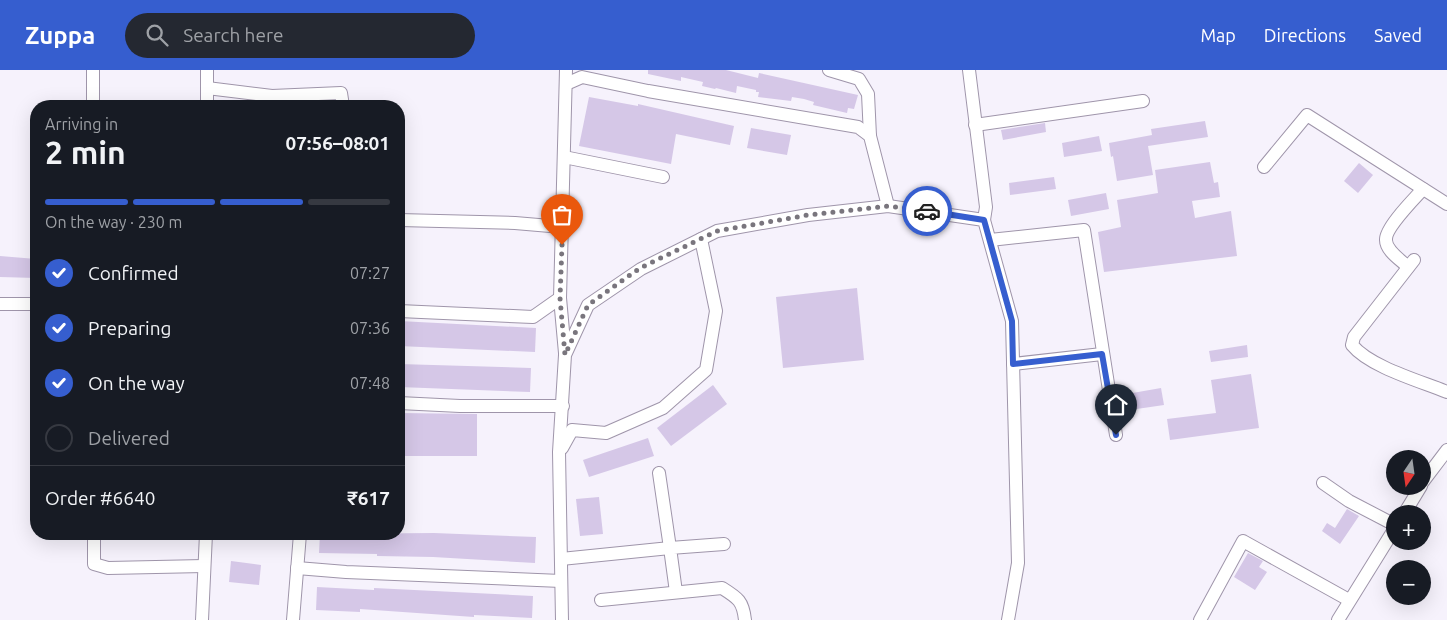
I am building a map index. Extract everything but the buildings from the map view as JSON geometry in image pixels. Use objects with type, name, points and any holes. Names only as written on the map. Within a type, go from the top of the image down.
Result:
[{"type":"street","points":[[92,70],[93,100]]},
{"type":"street","points":[[207,70],[207,100]]},
{"type":"street","points":[[562,620],[559,452],[565,355],[560,298],[566,70]]},
{"type":"street","points":[[829,70],[859,79],[868,94],[870,136],[888,206]]},
{"type":"street","points":[[969,70],[986,207],[984,220],[1012,321],[1018,563],[1008,620]]},
{"type":"street","points":[[566,84],[582,77],[648,91],[858,127],[870,136]]},
{"type":"street","points":[[207,88],[272,96],[341,93],[342,100]]},
{"type":"street","points":[[976,124],[1143,101]]},
{"type":"street","points":[[1264,167],[1307,115],[1447,204]]},
{"type":"street","points":[[564,156],[663,177]]},
{"type":"street","points":[[1423,189],[1388,232],[1386,241],[1390,250],[1411,263],[1354,336],[1352,345],[1357,351],[1372,361],[1447,392]]},
{"type":"street","points":[[565,355],[588,305],[640,268],[717,231],[808,215],[888,206],[984,220]]},
{"type":"street","points":[[405,220],[515,223],[562,227]]},
{"type":"street","points":[[990,240],[1084,230],[1116,435]]},
{"type":"street","points":[[559,452],[572,430],[606,433],[663,408],[706,370],[716,311],[701,239]]},
{"type":"street","points":[[405,311],[533,317],[560,298]]},
{"type":"street","points":[[0,304],[30,304]]},
{"type":"street","points":[[1013,364],[1102,354]]},
{"type":"street","points":[[405,403],[460,406],[562,406]]},
{"type":"street","points":[[1431,472],[1447,450]]},
{"type":"street","points":[[659,473],[676,592]]},
{"type":"street","points":[[1323,483],[1386,522]]},
{"type":"street","points":[[94,540],[94,564],[108,568],[204,566]]},
{"type":"street","points":[[202,620],[206,540]]},
{"type":"street","points":[[292,620],[299,540]]},
{"type":"street","points":[[1338,620],[1386,541]]},
{"type":"street","points":[[1200,620],[1243,542],[1349,600]]},
{"type":"street","points":[[561,559],[724,544]]},
{"type":"street","points":[[297,568],[548,582],[561,581]]},
{"type":"street","points":[[600,600],[722,588],[738,598],[744,609],[745,620]]},
{"type":"way so far","points":[[562,245],[560,298],[565,355],[588,305],[640,268],[717,231],[808,215],[888,206],[927,211]]},
{"type":"route","points":[[927,211],[984,220],[1012,321],[1013,364],[1102,354],[1116,435]]}]
